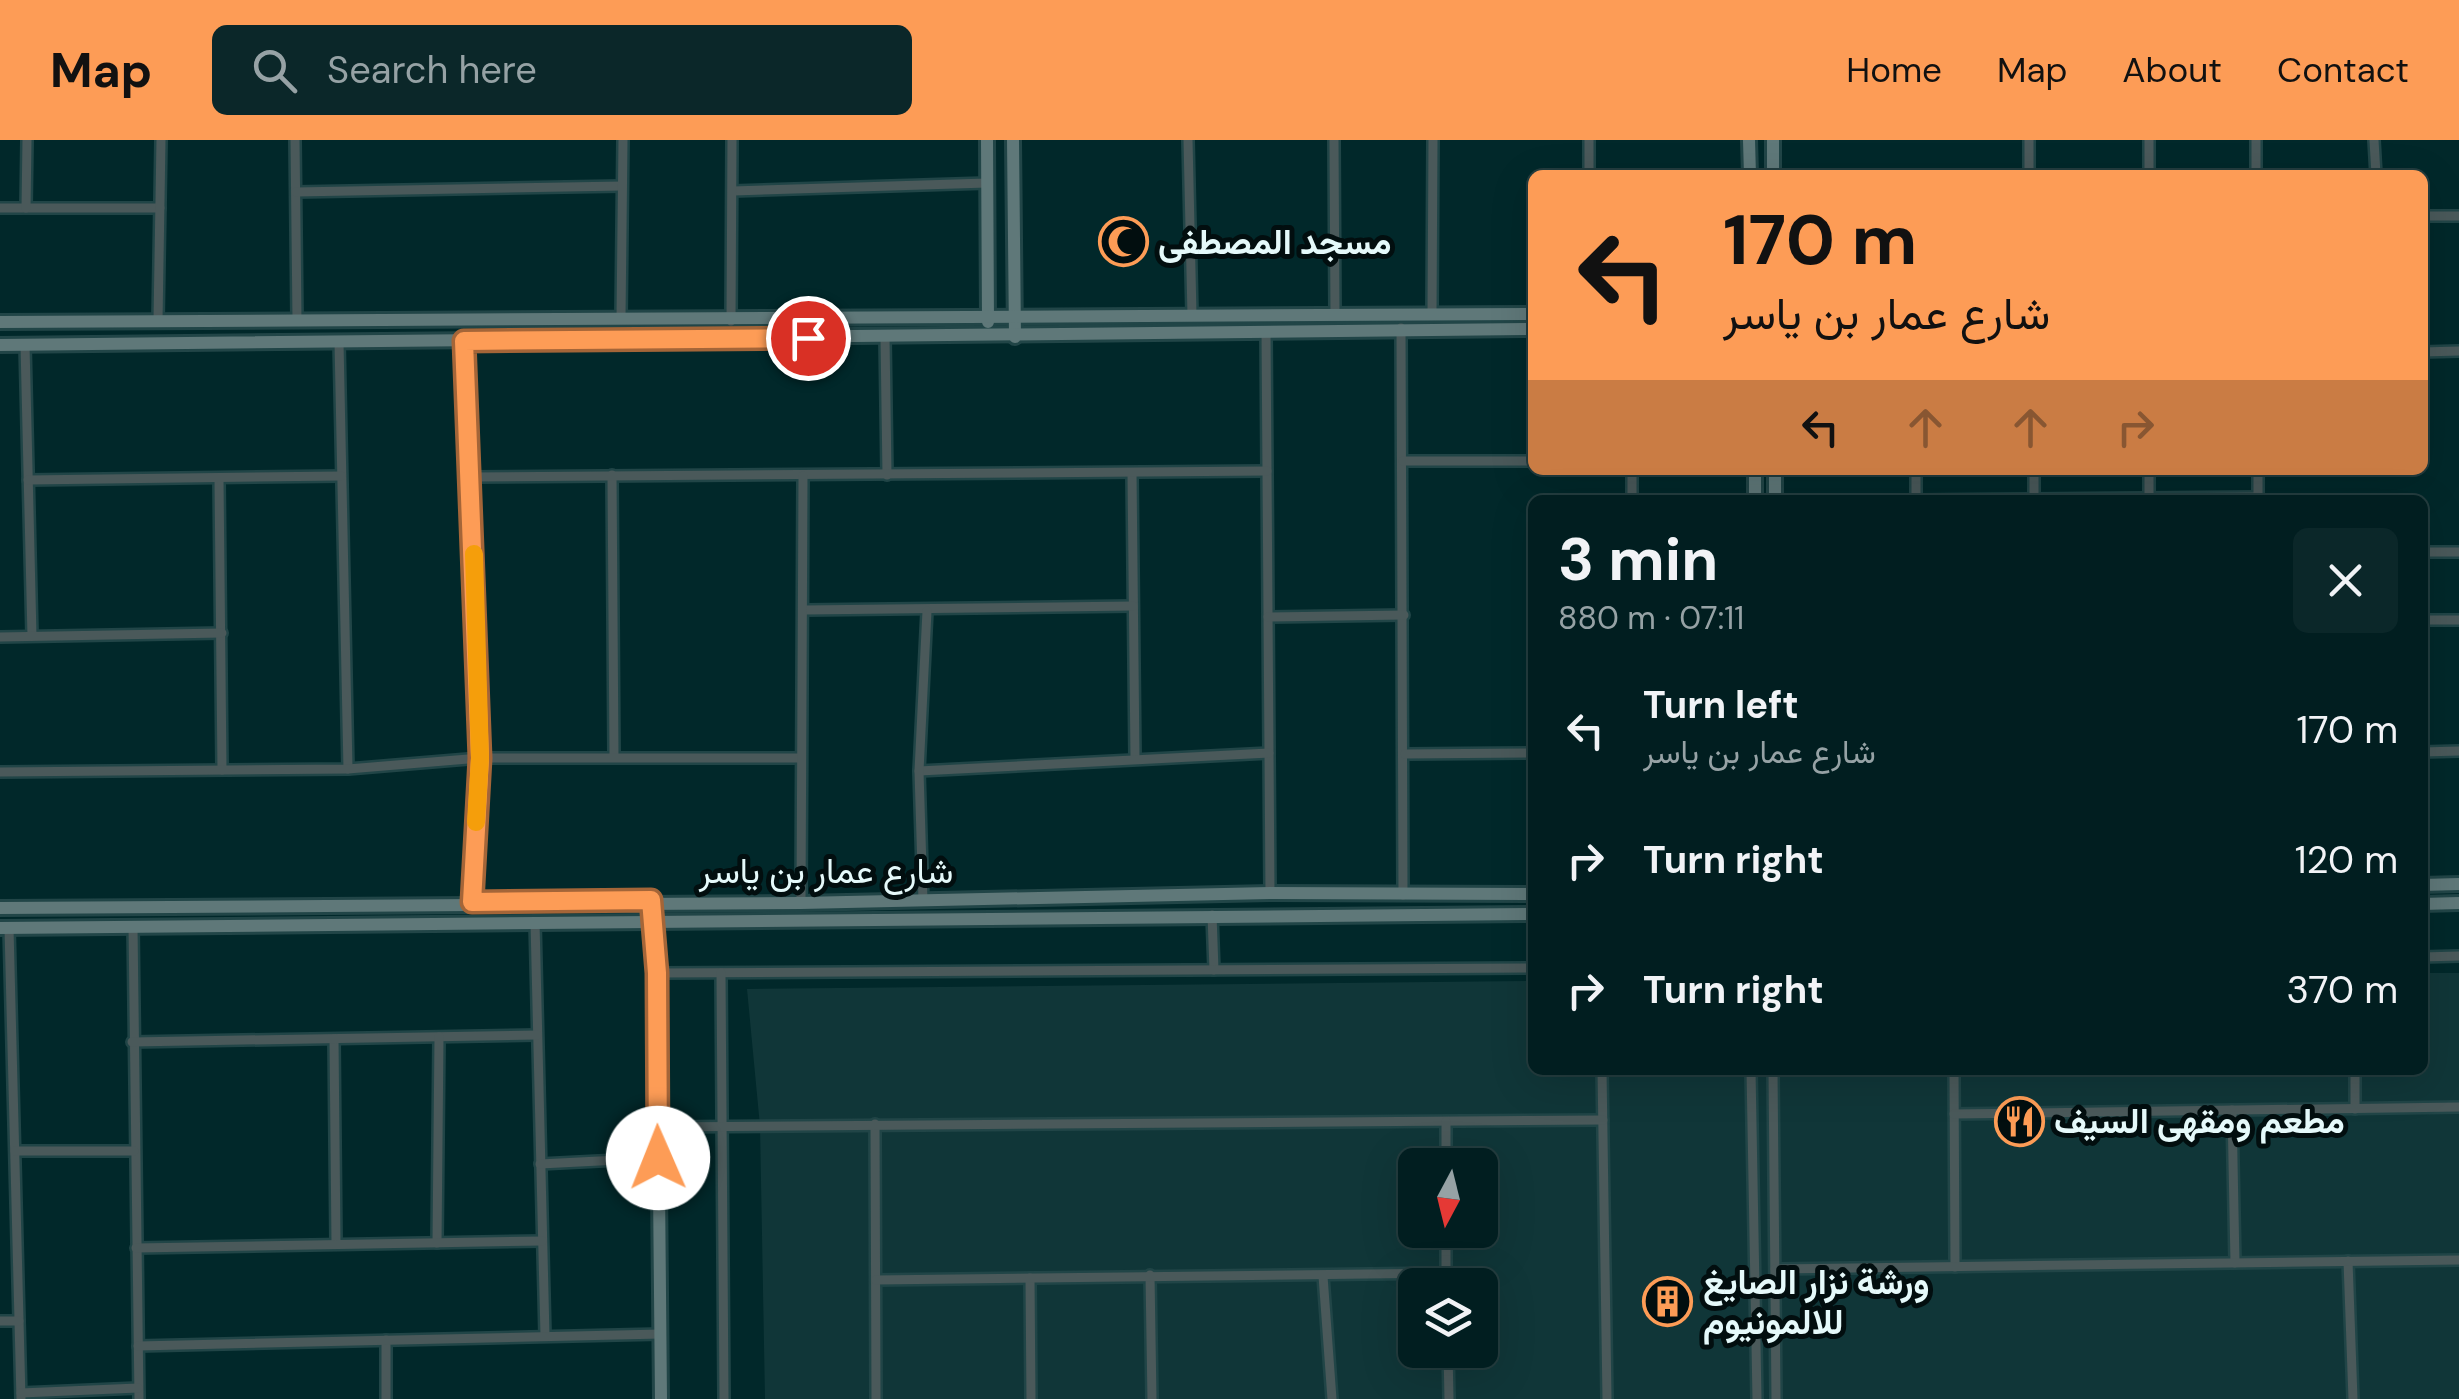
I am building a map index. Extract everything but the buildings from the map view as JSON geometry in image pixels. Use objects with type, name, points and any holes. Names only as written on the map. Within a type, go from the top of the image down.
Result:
[{"type":"street","points":[[26,140],[26,208]]},
{"type":"street","points":[[158,321],[161,140]]},
{"type":"street","points":[[296,140],[297,320]]},
{"type":"street","points":[[620,318],[623,140]]},
{"type":"street","points":[[731,321],[732,140]]},
{"type":"street","points":[[987,140],[988,338]]},
{"type":"street","points":[[1013,140],[1015,337]]},
{"type":"street","points":[[1188,140],[1192,316]]},
{"type":"street","points":[[1334,140],[1335,315]]},
{"type":"street","points":[[1432,314],[1433,140]]},
{"type":"street","points":[[1589,140],[1589,170]]},
{"type":"street","points":[[1749,140],[1750,170]]},
{"type":"street","points":[[1773,140],[1773,170]]},
{"type":"street","points":[[2028,140],[2029,170]]},
{"type":"street","points":[[2148,140],[2149,170]]},
{"type":"street","points":[[2256,140],[2256,170]]},
{"type":"street","points":[[2374,140],[2376,170]]},
{"type":"street","points":[[732,190],[987,183]]},
{"type":"street","points":[[296,192],[622,186]]},
{"type":"street","points":[[0,208],[160,208]]},
{"type":"street","points":[[2428,216],[2459,216]]},
{"type":"street","points":[[0,322],[1528,314]]},
{"type":"street","points":[[1401,328],[1404,896]]},
{"type":"street","points":[[0,345],[988,338],[1266,330],[1528,329]]},
{"type":"street","points":[[1266,330],[1270,893]]},
{"type":"street","points":[[885,338],[887,475]]},
{"type":"street","points":[[464,341],[480,758],[472,902]]},
{"type":"street","points":[[338,342],[348,768]]},
{"type":"street","points":[[25,345],[32,636]]},
{"type":"street","points":[[2428,352],[2459,351]]},
{"type":"street","points":[[1403,461],[1528,462]]},
{"type":"street","points":[[471,477],[1267,471]]},
{"type":"street","points":[[1132,473],[1135,758]]},
{"type":"street","points":[[612,475],[614,757]]},
{"type":"street","points":[[28,480],[342,476]]},
{"type":"street","points":[[800,903],[803,476]]},
{"type":"street","points":[[220,479],[222,770]]},
{"type":"street","points":[[2428,552],[2459,552]]},
{"type":"street","points":[[805,610],[1133,606]]},
{"type":"street","points":[[923,901],[919,771],[927,611]]},
{"type":"street","points":[[1268,618],[1404,615]]},
{"type":"street","points":[[2428,620],[2459,620]]},
{"type":"street","points":[[0,637],[222,633]]},
{"type":"street","points":[[2428,752],[2459,751]]},
{"type":"street","points":[[919,771],[1269,753]]},
{"type":"street","points":[[1405,754],[1528,753]]},
{"type":"street","points":[[0,772],[348,768],[480,758],[800,758]]},
{"type":"street","points":[[2428,884],[2459,884]]},
{"type":"street","name":"شارع عمار بن ياسر","points":[[0,908],[651,900],[800,903],[1270,893],[1528,894]]},
{"type":"street","points":[[651,900],[657,973],[661,1399]]},
{"type":"street","points":[[2428,904],[2459,904]]},
{"type":"street","name":"شارع عمار بن ياسر","points":[[4,928],[1528,914]]},
{"type":"street","points":[[1212,915],[1214,970]]},
{"type":"street","points":[[535,922],[546,1336]]},
{"type":"street","points":[[4,928],[12,1042],[21,1396],[138,1394],[133,926]]},
{"type":"street","points":[[2428,957],[2459,956]]},
{"type":"street","points":[[657,973],[1528,968]]},
{"type":"street","points":[[720,973],[724,1399]]},
{"type":"street","points":[[132,1042],[537,1035]]},
{"type":"street","points":[[436,1243],[439,1037]]},
{"type":"street","points":[[334,1039],[336,1244]]},
{"type":"street","points":[[0,1042],[12,1042]]},
{"type":"street","points":[[1602,1075],[1606,1399]]},
{"type":"street","points":[[1750,1075],[1756,1399]]},
{"type":"street","points":[[1773,1075],[1776,1399]]},
{"type":"street","points":[[1954,1075],[1955,1267]]},
{"type":"street","points":[[2355,1075],[2356,1109]]},
{"type":"street","points":[[1954,1114],[2459,1108]]},
{"type":"street","points":[[2232,1110],[2234,1263]]},
{"type":"street","points":[[658,1127],[1603,1120]]},
{"type":"street","points":[[1446,1122],[1446,1148]]},
{"type":"street","points":[[876,1124],[876,1399]]},
{"type":"street","points":[[15,1151],[134,1150]]},
{"type":"street","points":[[540,1164],[658,1158]]},
{"type":"street","points":[[136,1248],[542,1241]]},
{"type":"street","points":[[1775,1269],[2459,1260]]},
{"type":"street","points":[[2348,1261],[2354,1399]]},
{"type":"street","points":[[876,1280],[1398,1274]]},
{"type":"street","points":[[1150,1275],[1152,1399]]},
{"type":"street","points":[[1323,1276],[1332,1399]]},
{"type":"street","points":[[1030,1278],[1031,1399]]},
{"type":"street","points":[[0,1321],[19,1321]]},
{"type":"street","points":[[138,1346],[660,1334]]},
{"type":"street","points":[[386,1340],[386,1399]]},
{"type":"street","points":[[1448,1368],[1449,1399]]},
{"type":"shaded area","points":[[2428,973],[2459,973],[2459,1399],[765,1399],[760,1126],[747,989],[1528,981],[1528,1075],[2428,1075]]},
{"type":"slow traffic","points":[[474,554],[480,758],[476,822]]},
{"type":"place","name":"مسجد المصطفى","points":[[1123,242]]},
{"type":"place","name":"مطعم ومقهى السيف","points":[[2019,1121]]},
{"type":"place","name":"ورشة نزار الصايغ للالمونيوم","points":[[1668,1302]]},
{"type":"route","points":[[658,1158],[657,973],[651,900],[472,902],[480,758],[464,341],[808,338]]}]
